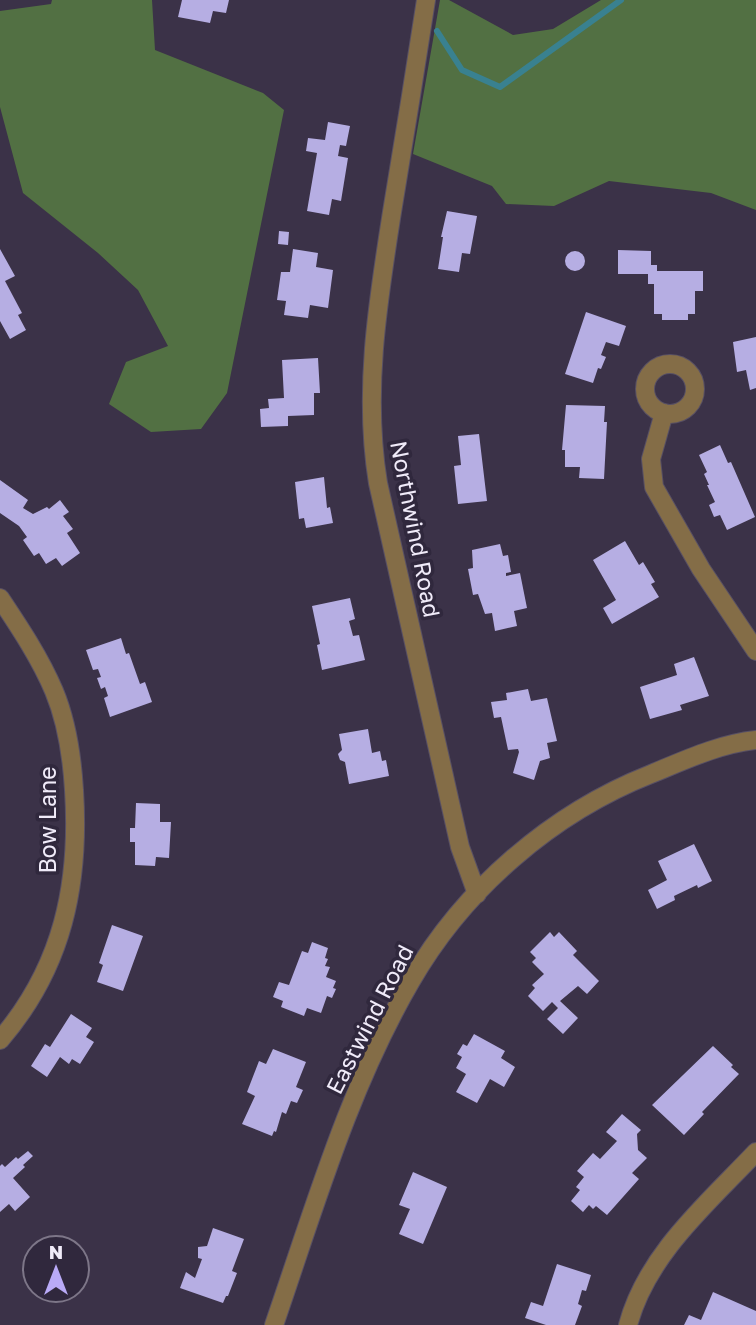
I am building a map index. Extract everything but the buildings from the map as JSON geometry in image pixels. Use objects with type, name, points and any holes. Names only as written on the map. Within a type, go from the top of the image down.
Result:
[{"type":"street","name":"Northwind Road","points":[[426,0],[387,247],[370,402],[373,452],[460,847],[477,894]]},
{"type":"street","points":[[664,413],[651,458],[654,487],[701,569],[756,652]]},
{"type":"street","name":"Bow Lane","points":[[0,598],[26,637],[54,690],[72,763],[75,816],[74,869],[67,913],[58,943],[37,988],[0,1040]]},
{"type":"street","name":"Eastwind Road","points":[[274,1325],[331,1161],[382,1037],[410,982],[437,941],[477,894],[523,850],[579,809],[629,782],[754,737]]},
{"type":"street","points":[[628,1325],[636,1300],[653,1268],[676,1237],[756,1152]]},
{"type":"green space","points":[[52,0],[152,0],[155,50],[263,93],[284,110],[227,393],[201,429],[151,432],[109,404],[126,362],[168,346],[138,290],[98,253],[23,193],[0,107],[0,11],[51,4]]},
{"type":"green space","points":[[440,0],[449,0],[513,35],[553,29],[601,0],[756,0],[756,210],[711,193],[609,181],[554,206],[506,204],[492,186],[413,154]]},
{"type":"waterway","points":[[437,31],[462,70],[500,87],[621,0]]}]
